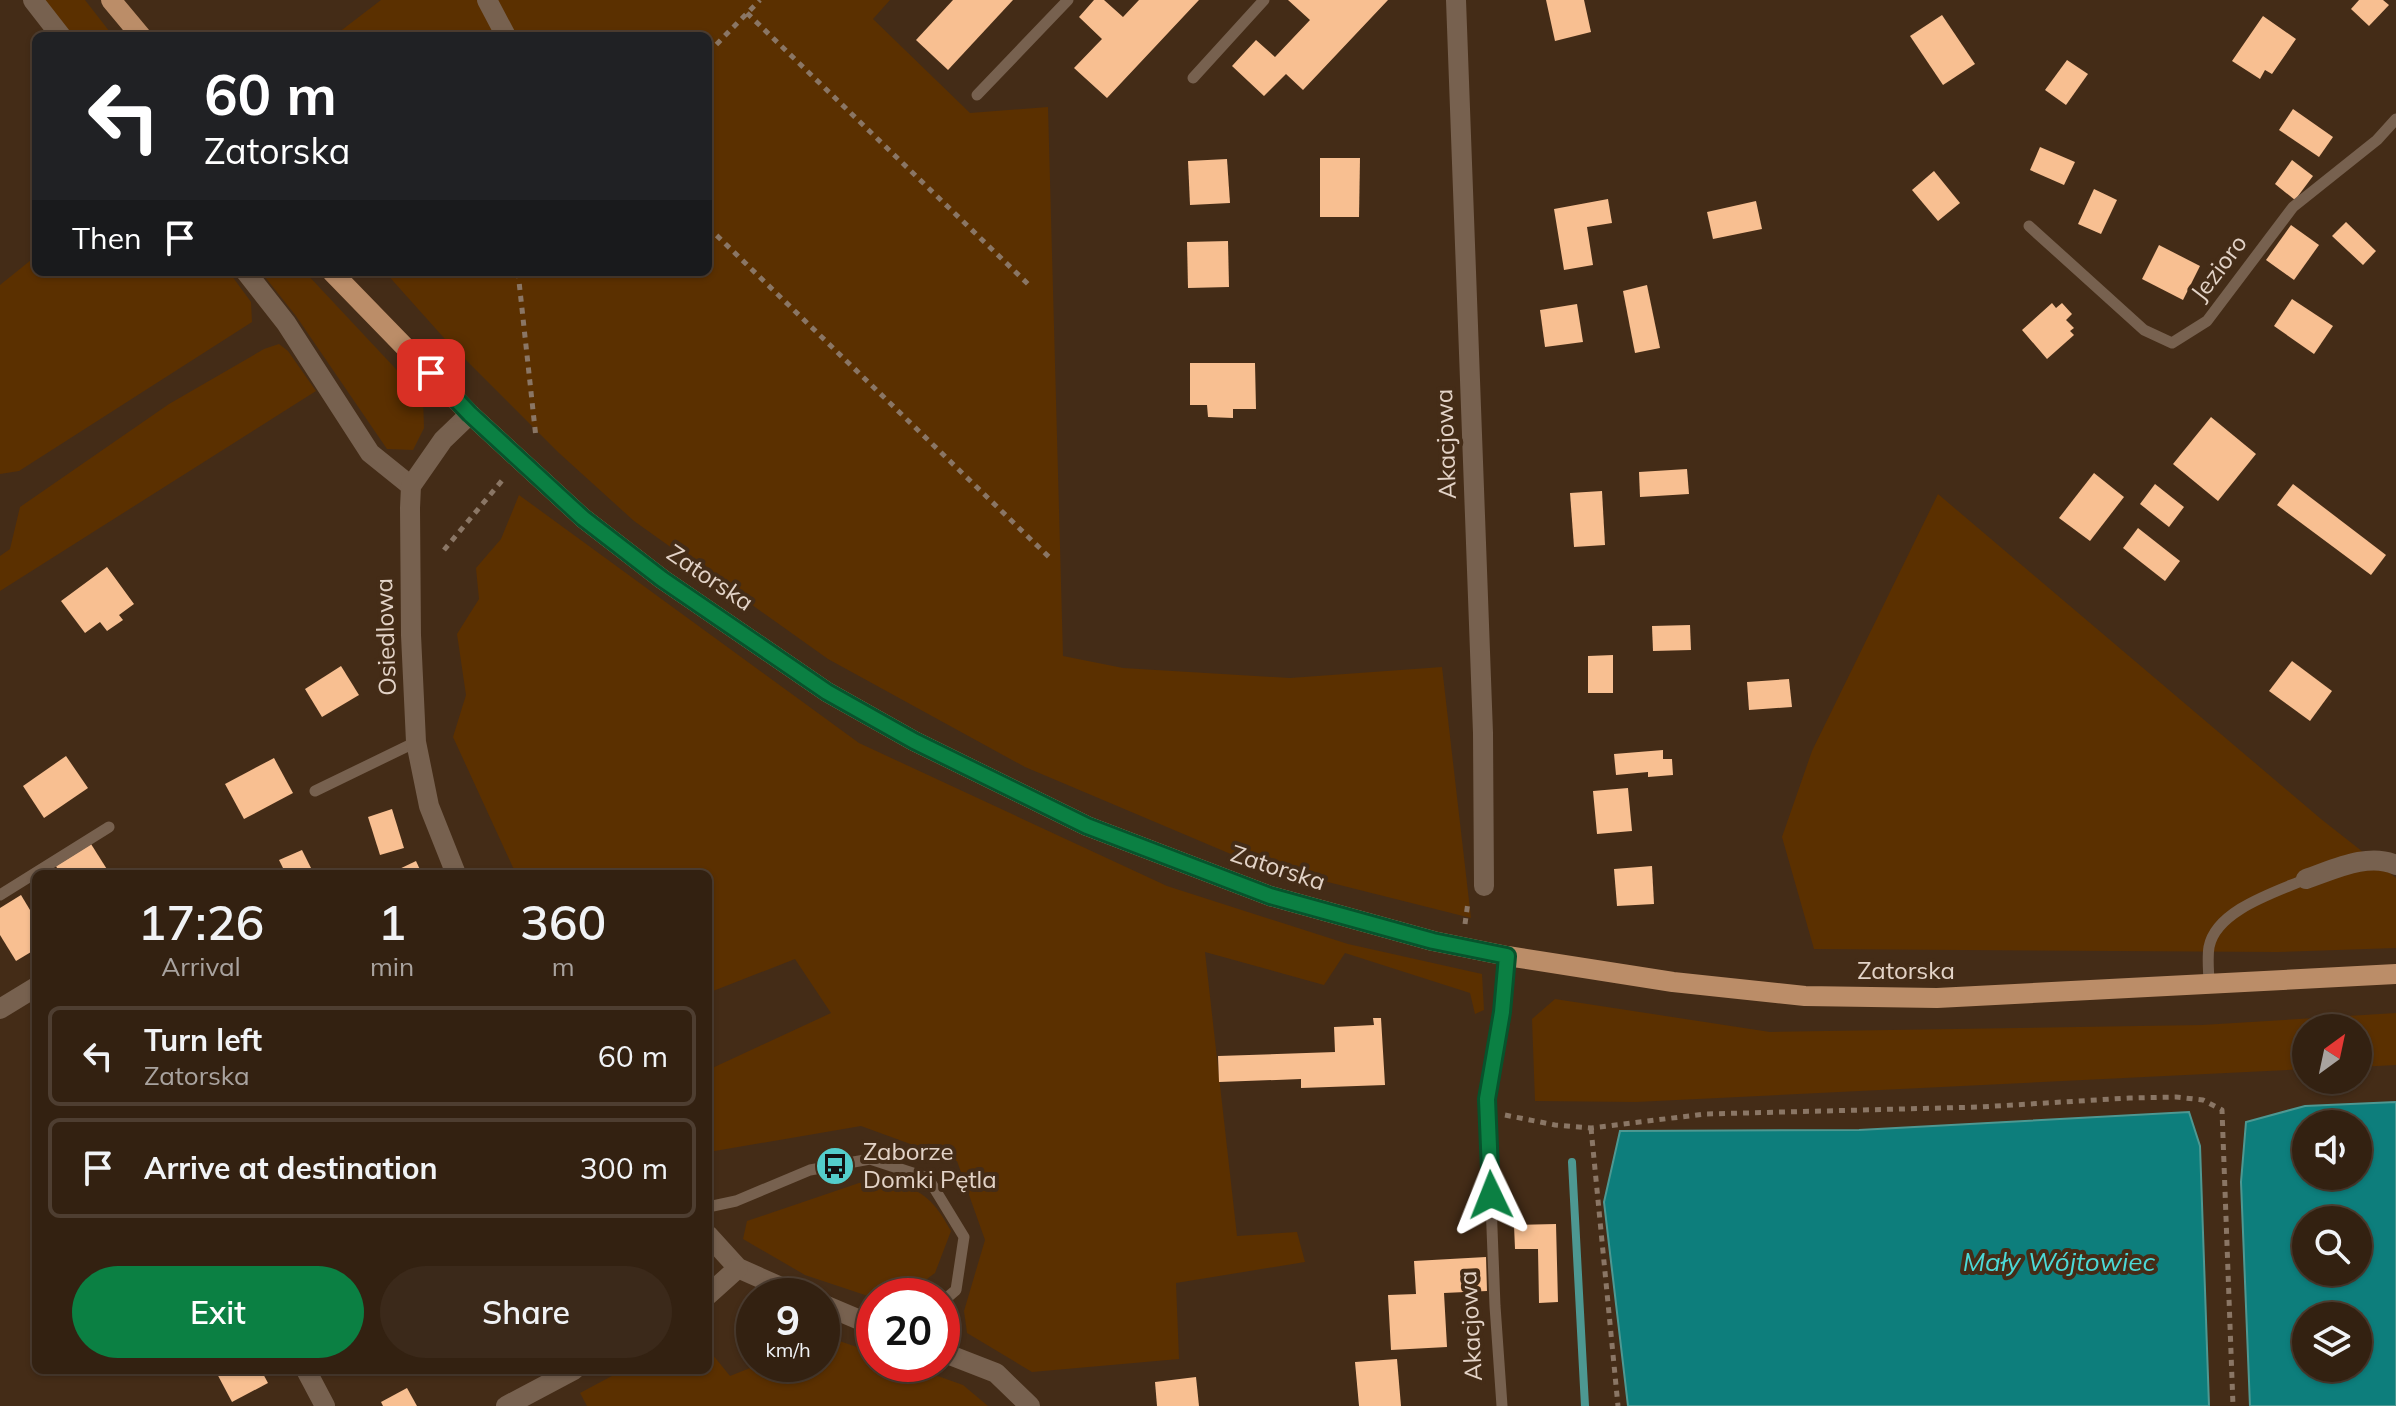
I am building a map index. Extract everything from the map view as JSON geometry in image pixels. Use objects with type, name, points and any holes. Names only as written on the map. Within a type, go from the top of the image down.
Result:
[{"type":"main road","points":[[111,0],[138,32]]},
{"type":"main road","name":"Zatorska","points":[[336,276],[470,414],[583,518],[662,579],[827,692],[914,741],[1087,826],[1270,896],[1433,941],[1507,956],[1673,982],[1805,996],[1937,998],[2396,974]]},
{"type":"street","points":[[33,0],[58,32]]},
{"type":"street","points":[[487,0],[504,32]]},
{"type":"street","name":"Akacjowa","points":[[1456,0],[1483,733],[1484,886]]},
{"type":"street","points":[[249,276],[286,323],[370,453],[411,486],[443,440],[470,414]]},
{"type":"street","name":"Osiedlowa","points":[[411,486],[411,635],[416,742],[429,806],[454,870]]},
{"type":"street","points":[[2306,879],[2355,862],[2390,862],[2396,865]]},
{"type":"street","points":[[0,1009],[32,989]]},
{"type":"street","points":[[712,1239],[738,1268],[760,1278]]},
{"type":"street","points":[[712,1291],[738,1268]]},
{"type":"street","points":[[960,1359],[996,1373],[1030,1406]]},
{"type":"street","points":[[308,1374],[325,1406]]},
{"type":"street","points":[[506,1406],[566,1374]]},
{"type":"lane","points":[[977,95],[1068,0]]},
{"type":"lane","points":[[1193,78],[1264,0]]},
{"type":"lane","name":"Jezioro","points":[[2029,226],[2144,330],[2172,343],[2207,321],[2293,207],[2377,140],[2396,119]]},
{"type":"lane","points":[[315,791],[416,742]]},
{"type":"lane","points":[[48,870],[109,827]]},
{"type":"lane","points":[[0,895],[32,878]]},
{"type":"lane","points":[[2209,986],[2209,947],[2220,925],[2236,912],[2306,879]]},
{"type":"lane","name":"Akacjowa","points":[[1502,1406],[1487,1099],[1502,1012],[1507,956]]},
{"type":"lane","points":[[712,1206],[736,1201],[810,1170],[870,1159],[928,1178],[964,1237],[958,1278]]},
{"type":"path","points":[[712,49],[760,0]]},
{"type":"path","points":[[747,13],[1029,285]]},
{"type":"path","points":[[712,231],[1049,557]]},
{"type":"path","points":[[518,276],[536,438]]},
{"type":"path","points":[[444,550],[508,474]]},
{"type":"path","points":[[1488,1111],[1555,1125],[1591,1128],[1705,1114],[1980,1107],[2129,1098],[2203,1100],[2222,1110],[2233,1406]]},
{"type":"path","points":[[1591,1128],[1618,1406]]},
{"type":"shaded area","points":[[44,0],[85,0],[110,32],[70,32]]},
{"type":"shaded area","points":[[381,0],[890,0],[873,19],[970,113],[1048,107],[1063,656],[1123,668],[1290,678],[1442,667],[1471,918],[1252,863],[1025,767],[828,659],[634,521],[559,453],[444,338],[389,276],[712,276],[712,32],[339,32]]},
{"type":"shaded area","points":[[32,259],[32,276],[232,276],[251,302],[252,322],[19,471],[0,474],[0,285]]},
{"type":"shaded area","points":[[264,276],[309,276],[423,398],[424,428],[413,450],[387,449],[296,316]]},
{"type":"shaded area","points":[[279,344],[288,351],[316,391],[0,591],[0,556],[10,549],[20,507],[169,404],[264,349]]},
{"type":"shaded area","points":[[1938,494],[2321,819],[2396,878],[2396,948],[2277,952],[1814,949],[1782,837],[1812,751]]},
{"type":"shaded area","points":[[519,495],[859,743],[1167,886],[1348,944],[1482,974],[1484,1010],[1475,1014],[1470,993],[1345,953],[1324,985],[1205,952],[1237,1236],[1297,1232],[1305,1262],[1176,1283],[1179,1359],[1032,1372],[967,1333],[964,1311],[985,1240],[957,1161],[861,1126],[712,1151],[712,1068],[831,1013],[795,959],[712,991],[712,870],[514,870],[453,737],[466,695],[457,634],[479,599],[476,568],[501,539]]},
{"type":"shaded area","points":[[1555,999],[1770,1032],[2202,1025],[2292,1019],[2292,1070],[1636,1102],[1535,1101],[1532,1019]]},
{"type":"shaded area","points":[[2396,1013],[2396,1065],[2372,1066],[2372,1014]]},
{"type":"shaded area","points":[[859,1183],[914,1190],[933,1204],[951,1231],[935,1273],[928,1278],[856,1278],[856,1292],[840,1287],[840,1278],[805,1275],[743,1239],[747,1221]]},
{"type":"shaded area","points":[[840,1341],[856,1347],[856,1382],[955,1382],[963,1385],[988,1406],[587,1406],[580,1393],[616,1374],[712,1374],[712,1354],[730,1376],[736,1374],[736,1382],[840,1382]]},
{"type":"water","points":[[2396,1102],[2396,1406],[2250,1406],[2241,1182],[2246,1122],[2305,1106]]},
{"type":"water","name":"Mały Wójtowiec","points":[[2189,1112],[2200,1146],[2209,1406],[1628,1406],[1604,1202],[1620,1131],[1859,1130]]},
{"type":"building","points":[[953,0],[1013,0],[948,70],[916,40]]},
{"type":"building","points":[[1094,0],[1104,0],[1123,17],[1139,0],[1199,0],[1107,98],[1074,68],[1102,39],[1079,17]]},
{"type":"building","points":[[1288,0],[1388,0],[1303,90],[1286,74],[1264,96],[1232,66],[1256,40],[1275,57],[1310,20]]},
{"type":"building","points":[[1546,0],[1584,0],[1591,32],[1555,41]]},
{"type":"building","points":[[2359,0],[2383,0],[2389,5],[2369,26],[2351,9]]},
{"type":"building","points":[[1942,15],[1975,64],[1943,85],[1910,36]]},
{"type":"building","points":[[2263,16],[2296,39],[2272,74],[2265,70],[2260,79],[2232,61]]},
{"type":"building","points":[[2067,60],[2088,74],[2066,105],[2045,90]]},
{"type":"building","points":[[2293,109],[2333,137],[2319,157],[2279,130]]},
{"type":"building","points":[[2040,147],[2075,162],[2064,185],[2030,170]]},
{"type":"building","points":[[1320,158],[1360,158],[1359,217],[1320,217]]},
{"type":"building","points":[[1227,159],[1230,203],[1190,205],[1188,161]]},
{"type":"building","points":[[2292,160],[2313,176],[2295,200],[2275,184]]},
{"type":"building","points":[[1934,171],[1960,203],[1938,221],[1912,190]]},
{"type":"building","points":[[2094,189],[2117,200],[2101,234],[2078,224]]},
{"type":"building","points":[[1608,199],[1612,223],[1587,227],[1593,265],[1564,270],[1554,209]]},
{"type":"building","points":[[1756,201],[1762,229],[1713,239],[1707,212]]},
{"type":"building","points":[[2346,222],[2376,251],[2363,265],[2332,236]]},
{"type":"building","points":[[2291,225],[2319,245],[2294,280],[2266,260]]},
{"type":"building","points":[[1228,241],[1229,287],[1188,288],[1187,242]]},
{"type":"building","points":[[2159,245],[2200,266],[2183,300],[2142,279]]},
{"type":"building","points":[[1647,285],[1660,348],[1635,353],[1623,291]]},
{"type":"building","points":[[2292,299],[2333,326],[2314,354],[2274,326]]},
{"type":"building","points":[[2052,303],[2056,308],[2062,303],[2072,314],[2066,320],[2074,328],[2070,331],[2074,335],[2047,359],[2022,330]]},
{"type":"building","points":[[1577,304],[1583,342],[1545,347],[1540,310]]},
{"type":"building","points":[[1190,363],[1255,363],[1256,409],[1233,409],[1233,418],[1208,417],[1207,405],[1190,405]]},
{"type":"building","points":[[2211,417],[2256,454],[2218,501],[2173,464]]},
{"type":"building","points":[[1687,469],[1689,494],[1640,497],[1639,472]]},
{"type":"building","points":[[2094,473],[2124,497],[2090,541],[2059,518]]},
{"type":"building","points":[[2155,484],[2184,507],[2169,527],[2140,504]]},
{"type":"building","points":[[2293,484],[2386,555],[2371,575],[2277,505]]},
{"type":"building","points":[[1602,491],[1605,545],[1574,547],[1570,493]]},
{"type":"building","points":[[2138,528],[2180,561],[2165,581],[2123,548]]},
{"type":"building","points":[[107,567],[134,604],[119,615],[123,620],[107,631],[100,622],[85,633],[61,601]]},
{"type":"building","points":[[1690,625],[1691,650],[1653,651],[1652,626]]},
{"type":"building","points":[[1613,655],[1613,693],[1588,693],[1588,656]]},
{"type":"building","points":[[2292,661],[2332,691],[2310,721],[2269,691]]},
{"type":"building","points":[[341,666],[359,695],[322,717],[305,689]]},
{"type":"building","points":[[1789,679],[1792,707],[1749,710],[1747,682]]},
{"type":"building","points":[[1663,750],[1663,759],[1672,759],[1673,775],[1648,777],[1648,772],[1616,775],[1614,754]]},
{"type":"building","points":[[66,756],[88,788],[44,818],[23,786]]},
{"type":"building","points":[[274,758],[293,793],[244,819],[225,784]]},
{"type":"building","points":[[1628,788],[1632,831],[1597,834],[1593,791]]},
{"type":"building","points":[[392,809],[404,848],[380,855],[368,817]]},
{"type":"building","points":[[91,844],[107,870],[58,870],[56,866]]},
{"type":"building","points":[[302,850],[312,870],[284,870],[279,860]]},
{"type":"building","points":[[416,861],[420,870],[397,870]]},
{"type":"building","points":[[1652,866],[1654,904],[1617,906],[1614,869]]},
{"type":"building","points":[[21,895],[32,913],[32,951],[16,961],[0,935],[0,908]]},
{"type":"building","points":[[1373,1018],[1381,1018],[1385,1085],[1301,1088],[1301,1079],[1219,1082],[1218,1056],[1335,1052],[1334,1027],[1374,1025]]},
{"type":"building","points":[[1556,1224],[1558,1302],[1539,1303],[1538,1249],[1515,1249],[1514,1225]]},
{"type":"building","points":[[1486,1257],[1487,1291],[1444,1293],[1447,1347],[1391,1350],[1388,1295],[1416,1294],[1414,1261]]},
{"type":"building","points":[[1397,1359],[1401,1406],[1359,1406],[1355,1362]]},
{"type":"building","points":[[217,1374],[263,1374],[268,1383],[232,1402]]},
{"type":"building","points":[[1196,1377],[1199,1406],[1157,1406],[1155,1382]]},
{"type":"building","points":[[407,1388],[417,1406],[383,1406],[381,1402]]},
{"type":"waterway","points":[[1572,1162],[1585,1406]]},
{"type":"place","name":"Zaborze Domki Pętla","points":[[835,1166]]},
{"type":"route","points":[[431,373],[470,414],[583,518],[662,579],[827,692],[914,741],[1087,826],[1270,896],[1433,941],[1507,956],[1502,1012],[1487,1099],[1491,1195]]}]
